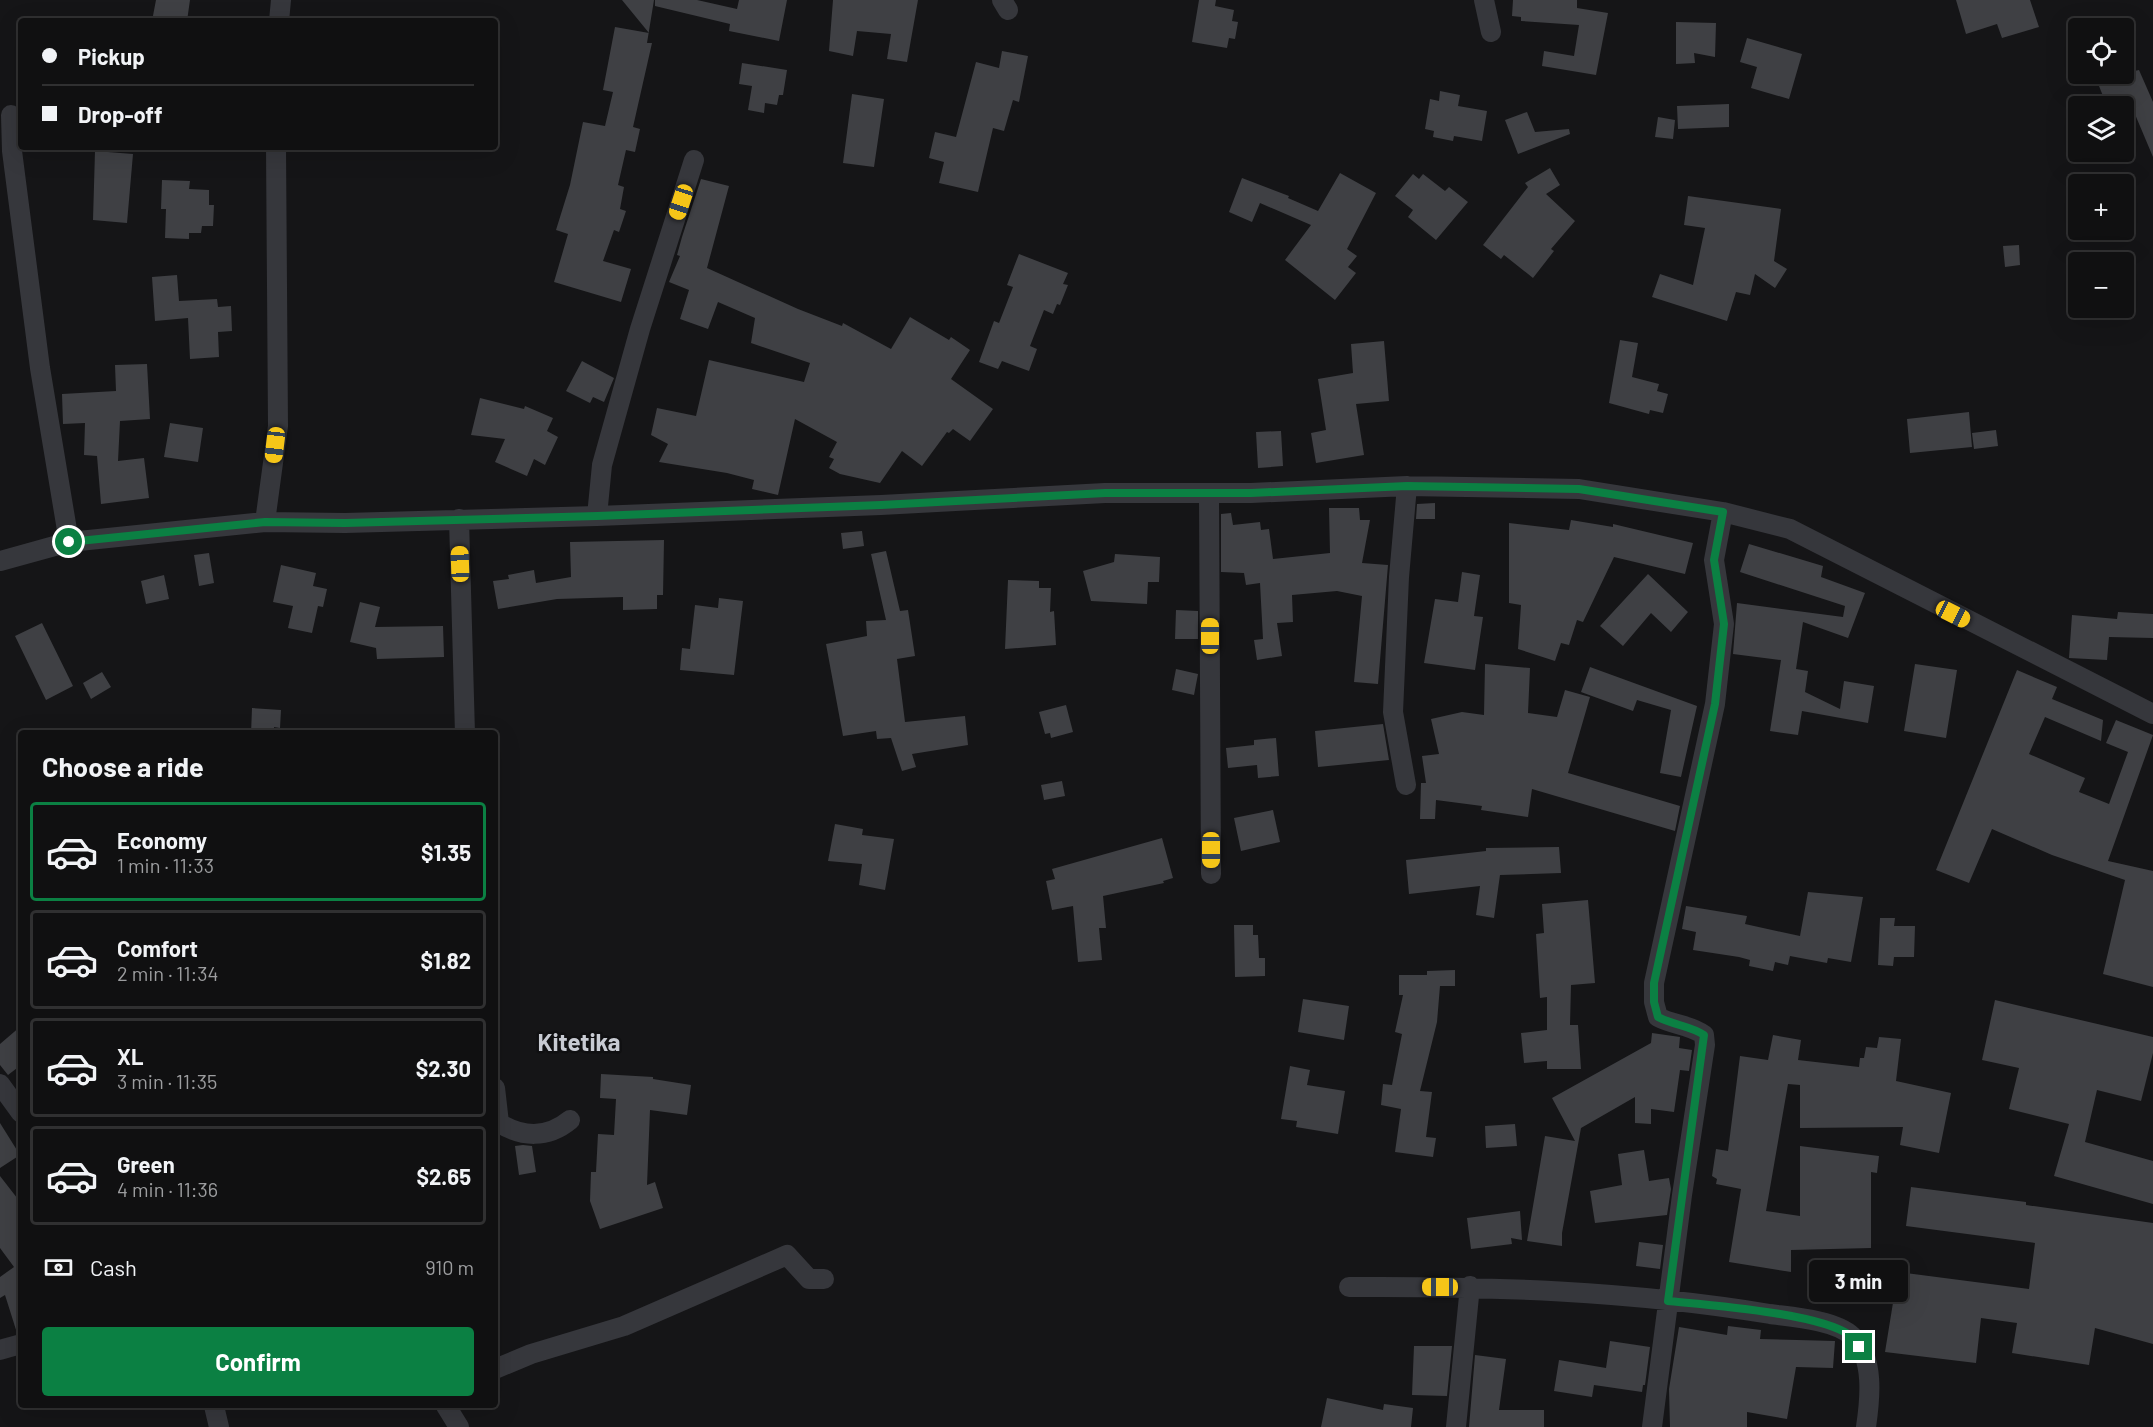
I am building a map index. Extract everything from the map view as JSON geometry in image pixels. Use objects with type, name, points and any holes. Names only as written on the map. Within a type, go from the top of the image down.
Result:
[{"type":"street","points":[[279,18],[281,0]]},
{"type":"street","points":[[1485,0],[1491,32]]},
{"type":"street","points":[[11,115],[12,151],[40,368],[69,542]]},
{"type":"street","points":[[265,522],[278,426],[276,150]]},
{"type":"street","points":[[597,516],[602,465],[640,329],[694,160]]},
{"type":"street","points":[[0,561],[69,542],[265,522],[345,523],[597,516],[881,505],[1105,493],[1209,493],[1407,486],[1579,489],[1723,512],[1790,529],[2153,714]]},
{"type":"street","points":[[1406,785],[1393,712],[1407,486]]},
{"type":"street","points":[[1209,493],[1211,874]]},
{"type":"street","points":[[1652,1427],[1704,1035],[1697,1030],[1673,1025],[1658,1017],[1654,1002],[1654,983],[1715,704],[1724,624],[1714,560],[1723,512]]},
{"type":"street","points":[[459,519],[465,730]]},
{"type":"street","points":[[0,1084],[18,1109]]},
{"type":"street","points":[[498,1114],[499,1123],[514,1132],[530,1135],[562,1126],[570,1120]]},
{"type":"street","points":[[498,1368],[531,1354],[624,1326],[786,1255],[810,1279],[824,1279]]},
{"type":"street","points":[[1456,1427],[1470,1286]]},
{"type":"street","points":[[1349,1287],[1470,1286],[1668,1301],[1829,1325],[1852,1336],[1865,1358],[1871,1395],[1866,1427]]},
{"type":"street","points":[[0,1350],[18,1345]]},
{"type":"street","points":[[214,1408],[219,1427]]},
{"type":"street","points":[[447,1408],[459,1427]]},
{"type":"building","points":[[156,0],[190,0],[187,18],[153,18]]},
{"type":"building","points":[[622,0],[654,0],[649,33]]},
{"type":"building","points":[[655,0],[697,0],[737,9],[739,0],[787,0],[779,41],[729,31],[730,24],[655,6]]},
{"type":"building","points":[[833,0],[918,0],[907,62],[887,59],[891,34],[857,31],[853,56],[829,51]]},
{"type":"building","points":[[1199,0],[1216,0],[1215,6],[1234,10],[1232,21],[1238,22],[1235,39],[1229,38],[1227,48],[1192,42]]},
{"type":"building","points":[[1513,0],[1577,0],[1577,8],[1608,13],[1596,75],[1542,66],[1544,51],[1574,56],[1579,25],[1521,21],[1521,17],[1512,16]]},
{"type":"building","points":[[1956,0],[2030,0],[2039,27],[2002,38],[1997,24],[1966,34]]},
{"type":"building","points":[[1676,22],[1716,23],[1715,57],[1694,53],[1695,63],[1676,64]]},
{"type":"building","points":[[615,27],[649,33],[647,43],[652,43],[633,127],[640,129],[635,152],[626,150],[618,185],[624,187],[620,209],[626,211],[619,232],[614,230],[603,261],[631,269],[621,302],[554,282],[568,234],[556,230],[570,185],[583,122],[605,126],[613,92],[603,90]]},
{"type":"building","points":[[1747,38],[1802,54],[1789,99],[1751,88],[1757,67],[1740,62]]},
{"type":"building","points":[[1002,51],[1028,56],[1019,102],[1013,100],[1004,131],[993,128],[978,192],[939,183],[944,162],[929,158],[935,132],[956,137],[976,62],[999,68]]},
{"type":"building","points":[[742,63],[787,70],[783,95],[779,95],[777,105],[765,103],[764,113],[748,110],[752,86],[739,84]]},
{"type":"building","points":[[2139,70],[2153,102],[2153,157],[2134,112],[2134,96],[2103,96],[2099,86],[2134,84],[2134,71]]},
{"type":"building","points":[[1440,91],[1460,95],[1458,106],[1487,111],[1482,141],[1454,136],[1453,141],[1433,137],[1434,131],[1425,129],[1430,99],[1439,101]]},
{"type":"building","points":[[852,94],[884,99],[874,167],[843,163]]},
{"type":"building","points":[[1729,104],[1729,127],[1678,129],[1677,106]]},
{"type":"building","points":[[1527,112],[1535,132],[1569,129],[1570,134],[1518,154],[1505,120]]},
{"type":"building","points":[[1658,117],[1675,120],[1673,139],[1655,137]]},
{"type":"building","points":[[95,151],[133,154],[127,223],[93,220]]},
{"type":"building","points":[[1550,168],[1560,185],[1546,194],[1575,221],[1551,249],[1554,251],[1533,278],[1504,255],[1501,259],[1483,245],[1528,187],[1525,183]]},
{"type":"building","points":[[1340,173],[1376,193],[1347,249],[1357,256],[1348,267],[1356,273],[1335,300],[1285,260],[1311,225],[1260,203],[1252,222],[1229,212],[1242,178],[1289,196],[1288,198],[1318,211]]},
{"type":"building","points":[[1413,174],[1419,179],[1423,174],[1445,191],[1449,187],[1468,202],[1436,240],[1408,217],[1413,210],[1395,196]]},
{"type":"building","points":[[701,179],[729,186],[707,268],[798,309],[842,326],[843,323],[891,349],[910,317],[949,340],[951,337],[970,350],[951,379],[993,409],[970,441],[953,429],[947,432],[922,466],[902,451],[880,483],[840,474],[829,468],[834,459],[829,457],[837,442],[795,419],[778,495],[752,489],[754,480],[727,473],[659,462],[668,444],[651,435],[657,408],[696,416],[709,360],[804,382],[810,363],[751,343],[755,318],[718,302],[708,329],[680,319],[689,290],[669,282],[680,256],[677,255]]},
{"type":"building","points":[[162,180],[190,181],[189,189],[209,190],[209,205],[214,205],[213,226],[202,226],[201,233],[189,233],[189,239],[165,238],[166,209],[161,209]]},
{"type":"building","points":[[1688,196],[1781,209],[1774,261],[1787,269],[1775,288],[1755,274],[1750,295],[1736,292],[1727,321],[1652,297],[1660,274],[1693,285],[1705,228],[1684,225]]},
{"type":"building","points":[[2019,245],[2020,265],[2005,267],[2003,246]]},
{"type":"building","points":[[1019,254],[1068,273],[1063,284],[1068,285],[1060,305],[1057,304],[1053,314],[1044,310],[1030,346],[1037,349],[1029,371],[1002,361],[998,369],[979,362],[994,321],[999,323],[1013,287],[1007,285]]},
{"type":"building","points":[[177,275],[179,301],[217,299],[218,307],[231,306],[232,331],[218,332],[219,357],[190,359],[188,318],[155,321],[152,277]]},
{"type":"building","points":[[1620,340],[1638,343],[1632,377],[1659,384],[1657,391],[1668,394],[1663,413],[1650,410],[1649,414],[1609,403]]},
{"type":"building","points":[[1384,341],[1389,401],[1356,404],[1364,455],[1316,463],[1311,433],[1326,430],[1318,379],[1353,373],[1351,344]]},
{"type":"building","points":[[582,361],[614,378],[604,402],[593,397],[590,403],[566,391]]},
{"type":"building","points":[[147,364],[150,419],[120,421],[118,461],[144,458],[149,498],[101,504],[97,456],[84,455],[85,423],[63,424],[62,394],[116,391],[115,365]]},
{"type":"building","points":[[480,398],[524,409],[525,406],[553,418],[547,431],[558,437],[545,465],[534,459],[527,476],[495,462],[505,439],[471,435]]},
{"type":"building","points":[[1969,412],[1972,447],[1910,453],[1907,419]]},
{"type":"building","points":[[170,423],[203,428],[198,462],[164,457]]},
{"type":"building","points":[[1996,430],[1998,446],[1974,449],[1972,433]]},
{"type":"building","points":[[1281,431],[1283,466],[1258,468],[1256,432]]},
{"type":"building","points":[[1435,503],[1435,519],[1416,519],[1417,504]]},
{"type":"building","points":[[1329,508],[1359,508],[1360,520],[1370,520],[1362,563],[1388,565],[1378,684],[1354,682],[1362,596],[1337,591],[1292,595],[1293,622],[1277,623],[1282,656],[1257,660],[1254,640],[1263,639],[1260,583],[1246,585],[1244,573],[1221,572],[1221,514],[1231,513],[1233,525],[1260,522],[1261,530],[1269,529],[1273,559],[1330,553]]},
{"type":"building","points":[[1571,520],[1613,527],[1613,524],[1693,543],[1685,574],[1614,557],[1583,622],[1577,620],[1569,645],[1561,643],[1555,661],[1518,649],[1521,605],[1509,603],[1509,523],[1569,530]]},
{"type":"building","points":[[862,531],[864,546],[843,549],[841,533]]},
{"type":"building","points":[[664,540],[663,595],[657,595],[657,609],[623,610],[623,597],[557,599],[498,609],[493,581],[509,579],[508,575],[534,570],[536,583],[571,577],[570,542]]},
{"type":"building","points":[[1749,544],[1823,566],[1821,577],[1865,593],[1848,638],[1803,622],[1796,669],[1808,671],[1805,692],[1840,709],[1844,681],[1874,686],[1868,723],[1802,711],[1798,735],[1770,731],[1781,660],[1733,654],[1737,603],[1843,617],[1845,606],[1740,572]]},
{"type":"building","points":[[886,551],[900,611],[908,610],[915,656],[897,659],[905,722],[965,716],[968,745],[912,754],[916,767],[902,771],[891,738],[877,739],[876,731],[843,736],[826,644],[867,636],[866,621],[886,620],[871,554]]},
{"type":"building","points":[[209,553],[214,583],[199,586],[194,555]]},
{"type":"building","points":[[1115,554],[1160,557],[1159,582],[1148,582],[1147,604],[1091,601],[1083,571],[1114,562]]},
{"type":"building","points":[[281,565],[316,573],[313,586],[327,589],[323,607],[318,606],[312,633],[288,628],[293,606],[273,602]]},
{"type":"building","points":[[1462,572],[1480,575],[1474,616],[1483,617],[1475,670],[1424,663],[1435,599],[1458,602]]},
{"type":"building","points":[[1648,574],[1688,612],[1671,632],[1651,613],[1623,646],[1600,626]]},
{"type":"building","points":[[164,575],[169,599],[146,604],[141,581]]},
{"type":"building","points":[[1008,580],[1039,581],[1039,588],[1051,588],[1050,612],[1054,611],[1056,645],[1005,649]]},
{"type":"building","points":[[719,598],[743,601],[734,675],[680,670],[682,648],[690,649],[695,605],[718,608]]},
{"type":"building","points":[[360,602],[380,607],[375,627],[443,626],[444,657],[377,659],[376,648],[350,642]]},
{"type":"building","points":[[1176,610],[1198,611],[1198,639],[1175,639]]},
{"type":"building","points":[[2118,612],[2153,614],[2153,638],[2109,637],[2107,660],[2069,658],[2072,615],[2117,619]]},
{"type":"building","points":[[42,623],[73,686],[46,700],[15,636]]},
{"type":"building","points":[[1485,664],[1530,668],[1528,713],[1557,717],[1565,690],[1590,697],[1568,773],[1680,806],[1675,831],[1532,789],[1528,817],[1481,810],[1482,806],[1436,800],[1435,819],[1420,819],[1421,783],[1426,783],[1422,756],[1439,754],[1431,719],[1462,712],[1484,715]]},
{"type":"building","points":[[1915,664],[1957,670],[1946,738],[1904,731]]},
{"type":"building","points":[[1590,667],[1697,706],[1681,777],[1660,773],[1671,710],[1637,700],[1633,711],[1581,692]]},
{"type":"building","points":[[1176,669],[1198,674],[1194,695],[1172,690]]},
{"type":"building","points":[[2017,670],[2057,687],[2052,699],[2103,720],[2101,741],[2045,717],[2029,754],[2085,778],[2079,792],[2109,804],[2128,752],[2106,743],[2116,720],[2153,735],[2108,861],[2153,871],[2153,987],[2103,974],[2125,880],[2052,855],[1992,829],[1969,883],[1936,870]]},
{"type":"building","points":[[102,672],[111,687],[91,699],[83,683]]},
{"type":"building","points":[[1066,705],[1073,732],[1051,738],[1050,733],[1045,734],[1039,712]]},
{"type":"building","points":[[252,708],[281,710],[280,728],[251,730]]},
{"type":"building","points":[[1383,724],[1389,760],[1318,767],[1315,731]]},
{"type":"building","points":[[1276,738],[1279,776],[1258,778],[1257,765],[1228,768],[1226,748],[1254,745],[1254,740]]},
{"type":"building","points":[[1062,781],[1065,796],[1044,800],[1041,785]]},
{"type":"building","points":[[1273,810],[1280,842],[1241,851],[1234,818]]},
{"type":"building","points":[[835,824],[863,829],[862,835],[894,839],[885,890],[859,885],[862,864],[828,861]]},
{"type":"building","points":[[1162,838],[1173,878],[1163,881],[1164,883],[1103,896],[1106,928],[1099,928],[1102,960],[1078,962],[1073,906],[1052,910],[1046,881],[1055,879],[1052,869]]},
{"type":"building","points":[[1559,847],[1561,873],[1500,875],[1494,918],[1476,915],[1480,886],[1409,894],[1406,860],[1486,851],[1486,848]]},
{"type":"building","points":[[1808,892],[1863,897],[1851,962],[1828,958],[1827,963],[1790,956],[1788,965],[1775,962],[1773,971],[1749,966],[1750,960],[1739,957],[1693,950],[1696,932],[1682,929],[1686,906],[1747,916],[1745,924],[1800,936]]},
{"type":"building","points":[[1588,900],[1595,983],[1571,985],[1570,1025],[1578,1025],[1581,1069],[1547,1069],[1547,1061],[1524,1063],[1521,1033],[1547,1030],[1547,997],[1540,998],[1536,934],[1544,933],[1542,904]]},
{"type":"building","points":[[1880,918],[1895,918],[1894,926],[1915,926],[1914,957],[1894,957],[1893,966],[1878,965]]},
{"type":"building","points":[[1234,925],[1253,925],[1253,935],[1258,935],[1259,958],[1265,958],[1265,976],[1235,977]]},
{"type":"building","points":[[1455,970],[1455,986],[1440,986],[1437,1022],[1420,1091],[1432,1092],[1426,1137],[1436,1138],[1433,1157],[1395,1152],[1401,1109],[1381,1105],[1383,1084],[1392,1085],[1402,1034],[1395,1032],[1403,995],[1399,995],[1399,975],[1427,975],[1427,971]]},
{"type":"building","points":[[1303,999],[1349,1006],[1344,1040],[1298,1032]]},
{"type":"building","points":[[1995,1000],[2153,1037],[2153,1053],[2141,1101],[2097,1090],[2085,1142],[2153,1161],[2153,1204],[2054,1176],[2069,1124],[2009,1109],[2019,1068],[1982,1060]]},
{"type":"building","points":[[18,1029],[18,1067],[8,1075],[0,1065],[0,1044]]},
{"type":"building","points":[[1652,1033],[1680,1037],[1679,1048],[1692,1050],[1689,1071],[1680,1070],[1674,1112],[1651,1109],[1651,1124],[1635,1123],[1635,1097],[1581,1128],[1562,1233],[1562,1246],[1527,1241],[1545,1136],[1575,1141],[1552,1098],[1651,1043]]},
{"type":"building","points":[[1773,1035],[1801,1040],[1798,1060],[1859,1067],[1860,1058],[1864,1058],[1866,1047],[1877,1048],[1879,1037],[1901,1039],[1896,1081],[1951,1093],[1939,1153],[1900,1145],[1903,1127],[1800,1128],[1800,1085],[1788,1084],[1766,1211],[1800,1216],[1800,1146],[1879,1156],[1877,1173],[1871,1172],[1871,1248],[1791,1250],[1791,1272],[1729,1262],[1741,1189],[1716,1184],[1717,1179],[1712,1176],[1716,1149],[1728,1151],[1740,1056],[1768,1060]]},
{"type":"building","points":[[1290,1066],[1310,1070],[1307,1085],[1345,1091],[1338,1134],[1296,1127],[1297,1121],[1281,1119]]},
{"type":"building","points":[[601,1074],[653,1077],[653,1079],[691,1085],[687,1115],[650,1110],[647,1185],[655,1182],[663,1208],[600,1229],[590,1201],[591,1172],[596,1172],[598,1134],[614,1135],[616,1099],[600,1098]]},
{"type":"building","points":[[0,1123],[18,1152],[18,1156],[0,1168]]},
{"type":"building","points":[[1515,1124],[1517,1146],[1486,1148],[1485,1126]]},
{"type":"building","points":[[515,1146],[532,1146],[536,1172],[519,1175]]},
{"type":"building","points":[[1644,1150],[1649,1181],[1669,1178],[1671,1189],[1667,1215],[1595,1223],[1590,1191],[1622,1185],[1618,1154]]},
{"type":"building","points":[[0,1176],[18,1199],[17,1333],[5,1295],[0,1298],[0,1277],[14,1267],[0,1248]]},
{"type":"building","points":[[1911,1187],[2026,1202],[2026,1205],[2153,1223],[2153,1344],[2095,1328],[2089,1365],[2012,1353],[2017,1323],[1981,1318],[1976,1363],[1885,1352],[1898,1272],[2029,1289],[2035,1243],[1906,1226]]},
{"type":"building","points":[[1520,1211],[1522,1240],[1511,1238],[1512,1244],[1471,1249],[1467,1218]]},
{"type":"building","points":[[1639,1242],[1663,1245],[1660,1269],[1636,1266]]},
{"type":"building","points":[[1728,1326],[1761,1330],[1760,1339],[1835,1341],[1833,1368],[1796,1367],[1787,1419],[1747,1412],[1747,1427],[1670,1427],[1669,1389],[1679,1327],[1727,1335]]},
{"type":"building","points":[[1610,1341],[1650,1347],[1642,1392],[1594,1385],[1592,1397],[1554,1391],[1559,1360],[1606,1368]]},
{"type":"building","points":[[1414,1346],[1452,1346],[1447,1396],[1412,1395]]},
{"type":"building","points":[[1475,1355],[1506,1359],[1499,1410],[1544,1410],[1544,1427],[1469,1427]]},
{"type":"building","points":[[1327,1398],[1383,1410],[1384,1404],[1413,1408],[1411,1427],[1321,1427]]},
{"type":"district","name":"Kitetika","points":[[579,1041]]},
{"type":"route","points":[[69,542],[184,528],[265,522],[345,523],[597,516],[881,505],[1105,493],[1251,493],[1407,486],[1579,489],[1723,512],[1714,560],[1714,572],[1719,585],[1724,624],[1715,704],[1685,831],[1654,983],[1654,1002],[1658,1017],[1673,1025],[1697,1030],[1704,1035],[1705,1045],[1668,1301],[1760,1312],[1829,1325],[1852,1336],[1859,1347]]}]
